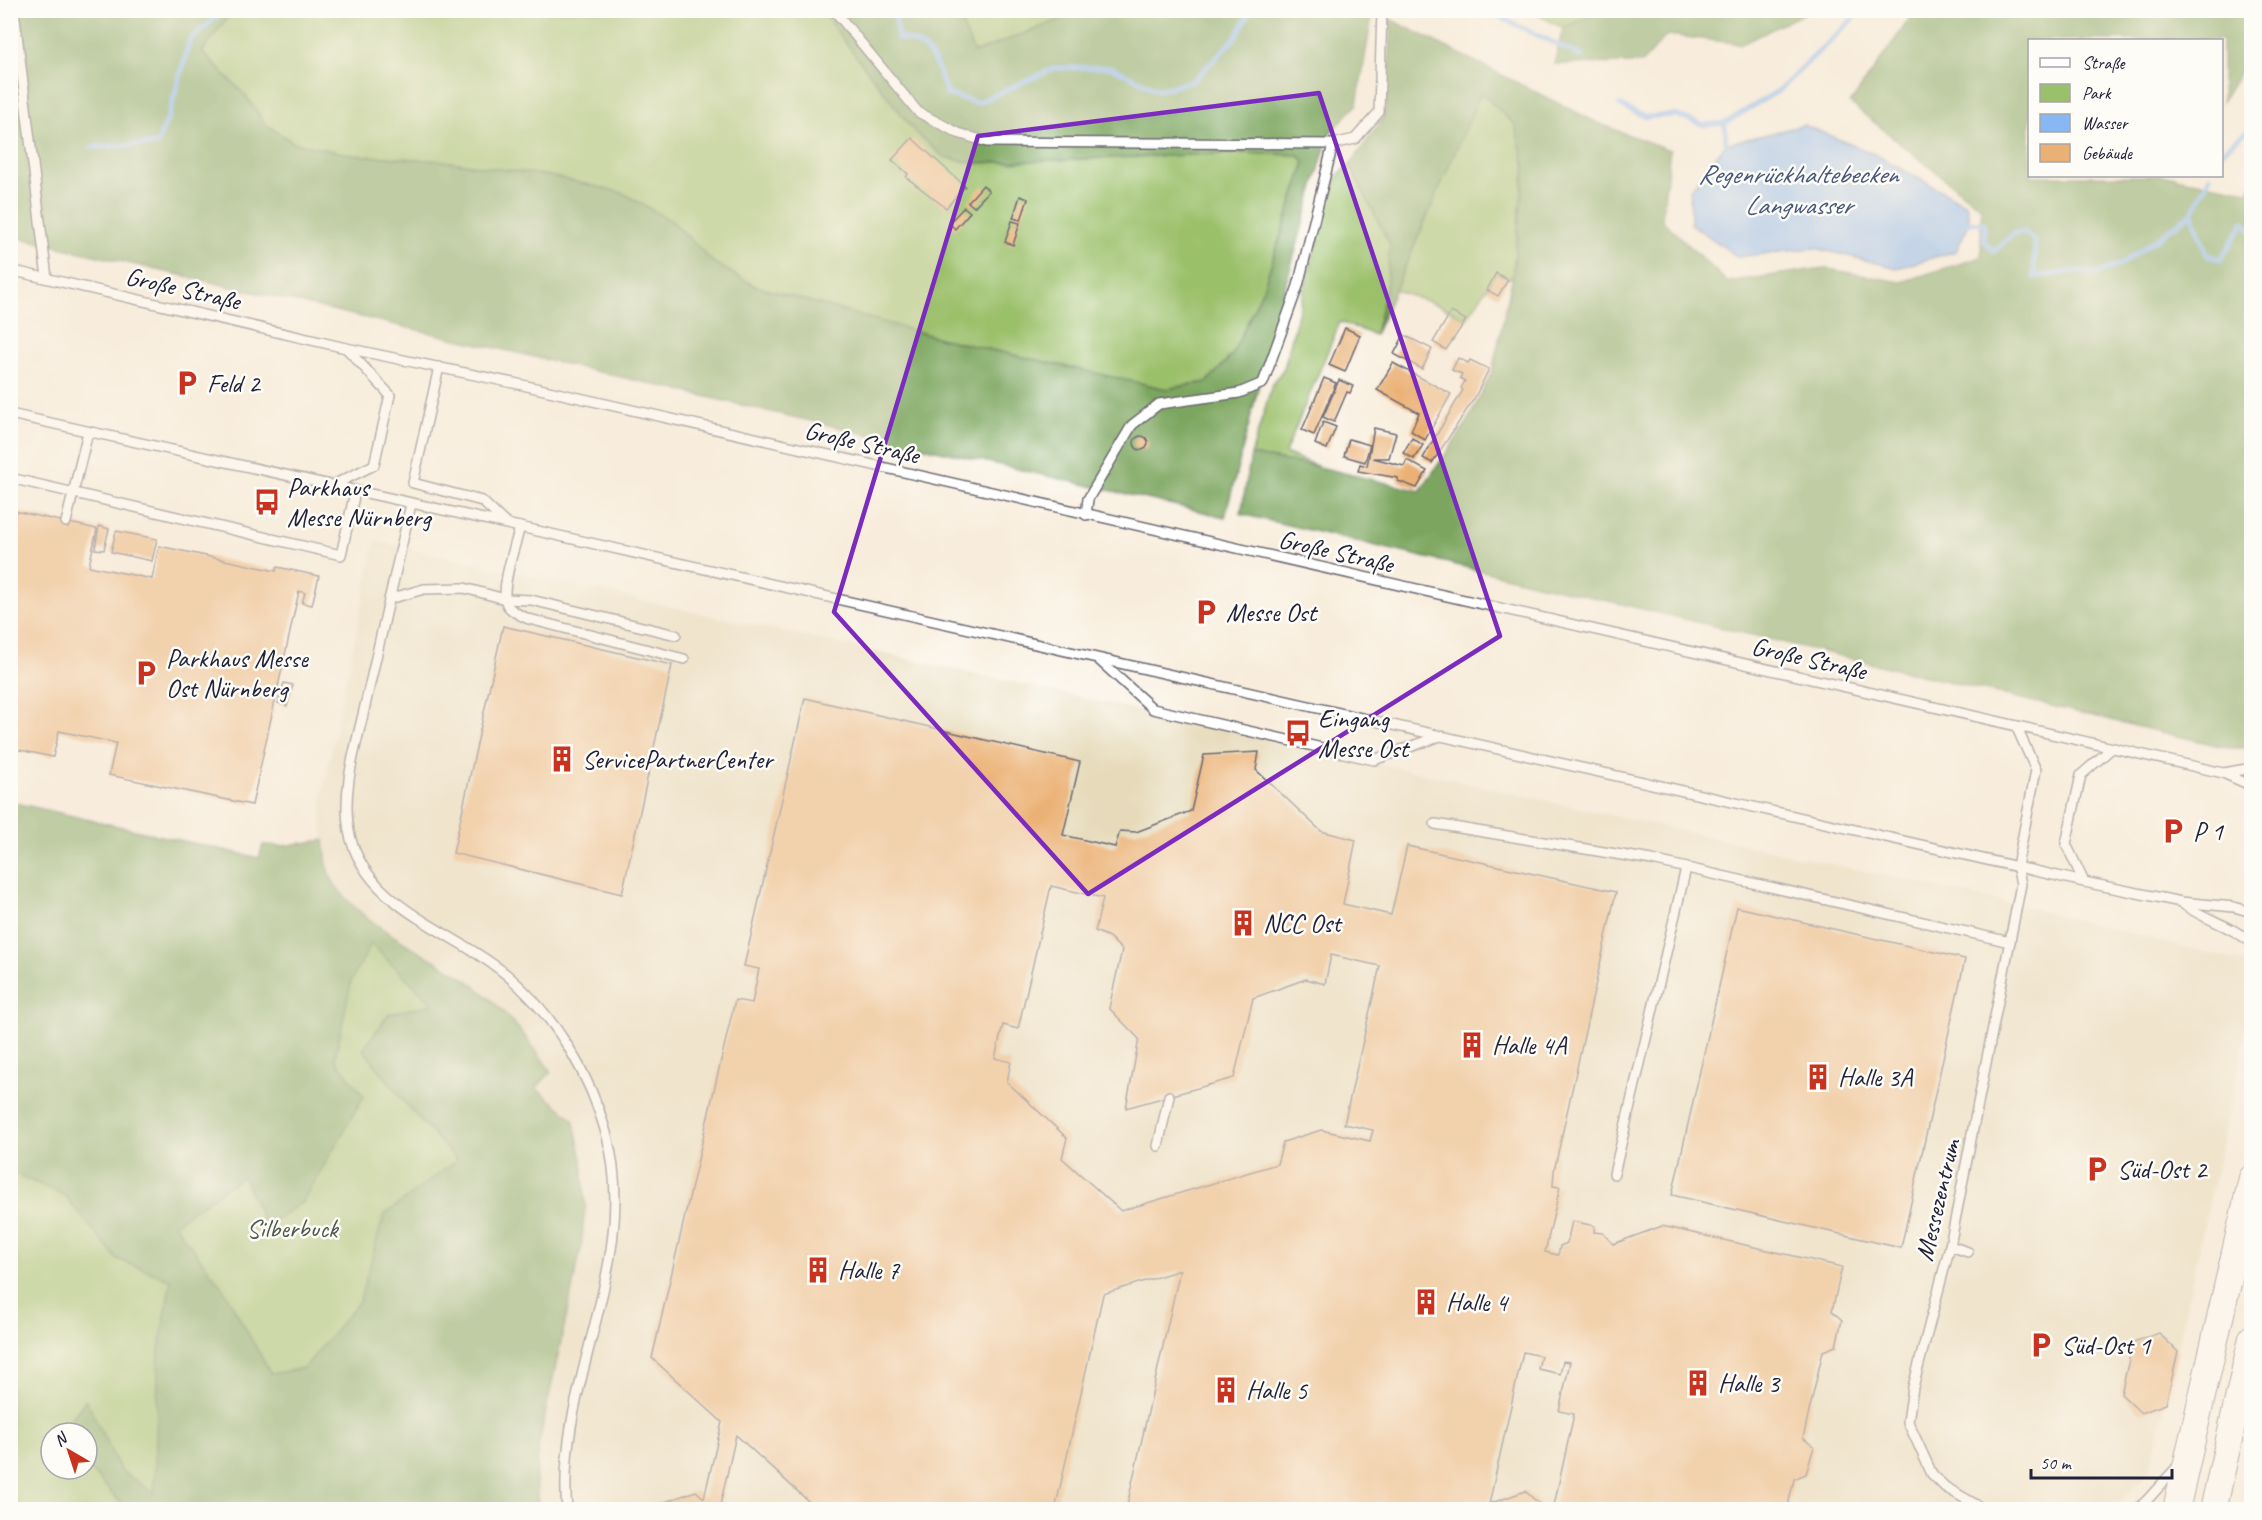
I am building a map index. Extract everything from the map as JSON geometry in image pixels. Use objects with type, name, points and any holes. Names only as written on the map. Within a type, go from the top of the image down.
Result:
[{"type":"main road","points":[[2176,1509],[2252,1178]]},
{"type":"main road","points":[[2213,1509],[2252,1338]]},
{"type":"lane","points":[[14,10],[47,278]]},
{"type":"lane","points":[[834,10],[918,112],[958,133],[987,142],[1333,144],[1355,139],[1379,112],[1382,10]]},
{"type":"lane","points":[[1086,515],[1088,499],[1132,425],[1159,404],[1239,393],[1263,383],[1298,286],[1333,144]]},
{"type":"lane","name":"Große Straße","points":[[10,270],[2223,773],[2252,786]]},
{"type":"lane","points":[[331,486],[374,465],[390,395],[346,348]]},
{"type":"lane","points":[[439,367],[413,483],[482,501],[506,524]]},
{"type":"lane","points":[[10,414],[520,527],[2084,882],[2181,902],[2234,907],[2252,912]]},
{"type":"lane","points":[[66,522],[88,432]]},
{"type":"lane","points":[[10,478],[341,555],[355,492]]},
{"type":"lane","points":[[411,504],[348,785],[349,832],[366,872],[393,901],[475,952],[507,975],[541,1008],[581,1067],[593,1092],[608,1138],[613,1183],[613,1240],[572,1422],[565,1482],[567,1509]]},
{"type":"lane","points":[[520,527],[505,599],[515,612],[529,619],[684,659]]},
{"type":"lane","points":[[389,599],[424,589],[448,587],[505,599],[531,600],[676,635]]},
{"type":"lane","points":[[1098,658],[1153,710],[1374,760],[1440,736]]},
{"type":"lane","name":"Messezentrum","points":[[1985,1509],[1945,1487],[1932,1474],[1908,1422],[1916,1376],[1950,1246],[2021,884],[2017,866],[2036,770],[2016,726]]},
{"type":"lane","points":[[2084,882],[2066,844],[2081,775],[2112,748]]},
{"type":"lane","name":"Große Straße","points":[[2223,773],[2252,768]]},
{"type":"lane","points":[[1435,824],[1686,868],[2010,942]]},
{"type":"lane","points":[[1614,1174],[1686,868]]},
{"type":"lane","points":[[2181,902],[2194,912],[2223,923],[2252,944]]},
{"type":"lane","points":[[1158,1146],[1169,1096]]},
{"type":"lane","points":[[1950,1246],[1968,1252]]},
{"type":"lane","points":[[2138,1509],[2190,1451]]},
{"type":"highlighted area","points":[[1319,93],[1500,636],[1088,894],[834,612],[978,136]]},
{"type":"shaded area","points":[[375,541],[2017,905],[2243,962],[2251,970],[2251,1011],[2151,1469],[2114,1509],[538,1509],[536,1479],[538,1447],[581,1248],[585,1206],[536,1088],[550,1072],[516,1026],[478,989],[453,970],[364,916],[345,898],[329,875],[321,820],[322,795]]},
{"type":"green space","points":[[11,11],[242,11],[230,14],[202,52],[247,97],[265,124],[294,143],[353,155],[443,161],[550,176],[623,193],[673,222],[714,263],[755,286],[943,339],[1166,389],[1207,382],[1232,355],[1263,289],[1305,163],[1299,155],[1244,153],[974,163],[944,157],[915,132],[821,11],[957,11],[974,53],[1083,11],[1378,11],[1371,22],[1357,105],[1329,134],[1276,318],[1225,517],[11,236]]},
{"type":"green space","points":[[242,11],[821,11],[915,132],[944,157],[974,163],[1244,153],[1298,155],[1305,162],[1263,289],[1232,355],[1207,382],[1166,389],[943,339],[755,286],[714,263],[673,222],[622,193],[550,176],[443,161],[353,155],[294,143],[265,124],[247,97],[202,52],[230,14]]},
{"type":"green space","points":[[957,11],[1083,11],[973,53]]},
{"type":"green space","points":[[1530,11],[1601,11],[1563,28]]},
{"type":"green space","points":[[1601,11],[1809,11],[1742,44],[1667,35],[1642,63],[1554,64],[1563,28]]},
{"type":"green space","points":[[1915,11],[2251,11],[2251,54],[2223,100],[2223,39],[2028,39],[2028,177],[2176,177],[2248,191],[2251,185],[2251,748],[2228,748],[1241,514],[1251,455],[1319,467],[1420,491],[1467,423],[1492,371],[1512,279],[1525,165],[1515,125],[1481,93],[1375,335],[1386,291],[1390,245],[1350,165],[1385,115],[1392,20],[1600,124],[1670,150],[1662,220],[1727,282],[1823,268],[1901,282],[1981,257],[1981,208],[1850,103]]},
{"type":"green space","points":[[1481,92],[1515,125],[1525,165],[1512,279],[1496,273],[1467,319],[1443,307],[1395,290]]},
{"type":"green space","points":[[1350,165],[1390,245],[1386,291],[1375,335],[1340,322],[1285,453],[1319,467],[1251,455],[1272,385],[1284,368],[1327,203],[1339,174]]},
{"type":"green space","name":"Silberbuck","points":[[11,802],[259,858],[263,845],[282,846],[324,840],[328,872],[342,894],[357,910],[475,986],[507,1015],[526,1037],[551,1072],[536,1088],[573,1119],[582,1159],[585,1206],[581,1248],[538,1447],[536,1479],[538,1509],[11,1510]]},
{"type":"green space","name":"Silberbuck","points":[[11,802],[259,858],[263,845],[282,846],[324,840],[328,872],[342,894],[357,910],[376,924],[475,986],[497,1005],[526,1037],[551,1072],[536,1088],[573,1119],[582,1159],[585,1206],[581,1248],[538,1447],[536,1479],[538,1509],[126,1509],[99,1479],[99,1426],[121,1471],[154,1493],[159,1350],[171,1280],[117,1259],[64,1195],[11,1172]],"holes":[[[371,944],[433,1004],[389,1014],[363,1049],[410,1109],[457,1160],[384,1215],[360,1300],[304,1368],[271,1374],[222,1287],[174,1224],[243,1176],[265,1226],[303,1202],[364,1096],[335,1059],[351,982]]]},
{"type":"green space","name":"Silberbuck","points":[[86,1400],[96,1421],[71,1421],[71,1419]]},
{"type":"water","name":"Regenrückhaltebecken Langwasser","points":[[1804,125],[1874,154],[1966,204],[1970,222],[1956,251],[1897,268],[1815,248],[1738,257],[1691,224],[1690,190],[1726,144]]},
{"type":"building","points":[[912,138],[965,186],[946,208],[906,177],[908,174],[892,160]]},
{"type":"building","points":[[983,185],[989,191],[974,207],[968,202]]},
{"type":"building","points":[[1020,196],[1028,199],[1021,220],[1013,218]]},
{"type":"building","points":[[964,207],[970,212],[955,229],[949,223]]},
{"type":"building","points":[[1012,221],[1020,223],[1013,245],[1005,242]]},
{"type":"building","points":[[1496,273],[1508,280],[1498,296],[1487,290]]},
{"type":"building","points":[[1451,312],[1466,320],[1446,350],[1433,342]]},
{"type":"building","points":[[1345,328],[1360,335],[1345,372],[1329,365]]},
{"type":"building","points":[[1404,335],[1432,349],[1422,369],[1394,354]]},
{"type":"building","points":[[1458,358],[1468,363],[1470,360],[1489,369],[1474,399],[1432,463],[1423,458],[1463,390],[1461,388],[1465,381],[1460,378],[1462,374],[1452,370]]},
{"type":"building","points":[[1393,363],[1451,394],[1425,440],[1411,431],[1419,413],[1377,390]]},
{"type":"building","points":[[1324,378],[1336,383],[1314,435],[1302,430]]},
{"type":"building","points":[[1339,380],[1353,386],[1350,393],[1347,392],[1334,422],[1323,417]]},
{"type":"building","points":[[1323,422],[1336,427],[1327,449],[1315,444]]},
{"type":"building","points":[[1374,428],[1396,433],[1389,458],[1373,458],[1404,466],[1407,460],[1427,471],[1417,488],[1398,481],[1398,478],[1358,471],[1360,464],[1367,466]]},
{"type":"building","points":[[1141,436],[1146,438],[1148,443],[1146,448],[1141,450],[1136,448],[1134,443],[1136,438]]},
{"type":"building","points":[[1412,438],[1423,445],[1414,459],[1403,453]]},
{"type":"building","points":[[1349,439],[1370,445],[1365,462],[1344,456]]},
{"type":"building","name":"Parkhaus Messe Ost Nürnberg","points":[[10,510],[97,529],[89,566],[152,579],[159,546],[276,571],[277,567],[319,576],[312,605],[302,603],[305,593],[299,591],[252,805],[109,775],[116,743],[59,731],[53,757],[10,748]]},
{"type":"building","points":[[99,526],[109,529],[104,550],[95,549]]},
{"type":"building","points":[[116,531],[157,539],[152,561],[111,552]]},
{"type":"building","name":"ServicePartnerCenter","points":[[503,626],[672,665],[622,894],[453,853]]},
{"type":"building","points":[[284,683],[293,685],[287,706],[278,703]]},
{"type":"building","points":[[805,698],[1080,762],[1063,835],[1115,847],[1120,831],[1136,832],[1191,811],[1204,755],[1259,752],[1256,770],[1321,831],[1356,840],[1343,904],[1391,915],[1407,846],[1616,892],[1554,1171],[1553,1186],[1560,1187],[1545,1252],[1558,1255],[1560,1246],[1567,1243],[1572,1221],[1595,1226],[1594,1232],[1603,1233],[1613,1244],[1662,1226],[1842,1267],[1832,1311],[1842,1320],[1836,1346],[1823,1351],[1803,1438],[1814,1447],[1806,1474],[1794,1479],[1787,1510],[1553,1510],[1574,1414],[1559,1411],[1570,1362],[1563,1361],[1560,1374],[1538,1369],[1541,1356],[1523,1352],[1489,1504],[1525,1491],[1546,1510],[1126,1510],[1180,1270],[1103,1294],[1055,1510],[818,1510],[736,1435],[719,1510],[642,1510],[696,1491],[704,1498],[722,1422],[652,1358],[735,1000],[752,1003],[759,969],[744,966]],"holes":[[[1051,886],[1103,898],[1095,931],[1109,937],[1122,950],[1109,1008],[1139,1039],[1126,1108],[1234,1078],[1253,998],[1306,979],[1325,984],[1331,955],[1380,966],[1344,1124],[1373,1130],[1370,1141],[1321,1130],[1283,1142],[1277,1164],[1121,1211],[1062,1158],[1067,1138],[1007,1082],[1011,1062],[995,1058],[1003,1025],[1018,1029]]]},
{"type":"building","name":"Halle 3A","points":[[1737,907],[1965,959],[1901,1248],[1672,1195]]},
{"type":"building","points":[[2159,1333],[2178,1352],[2166,1404],[2141,1413],[2121,1394],[2133,1342]]},
{"type":"waterway","points":[[92,147],[157,144],[169,115],[190,40],[224,10]]},
{"type":"waterway","points":[[895,10],[898,38],[910,41],[926,50],[936,64],[947,94],[977,103],[1055,68],[1111,67],[1158,90],[1193,81],[1236,37],[1251,10]]},
{"type":"waterway","points":[[1485,10],[1581,56]]},
{"type":"waterway","points":[[1725,123],[1778,91],[1862,10]]},
{"type":"waterway","points":[[1619,105],[1646,117],[1676,115],[1704,125],[1725,123],[1726,144],[1729,148]]},
{"type":"waterway","points":[[2223,151],[2252,127]]},
{"type":"waterway","points":[[1966,222],[1984,223],[1984,241],[1994,251],[2014,233],[2025,232],[2035,241],[2034,277],[2075,271],[2097,274],[2123,263],[2192,213],[2210,177]]},
{"type":"waterway","points":[[2192,213],[2207,255],[2221,259],[2244,222],[2252,232]]},
{"type":"place","name":"Feld 2","points":[[187,383]]},
{"type":"place","name":"Parkhaus Messe Nürnberg","points":[[267,502]]},
{"type":"place","name":"Messe Ost","points":[[1206,612]]},
{"type":"place","name":"Parkhaus Messe Ost Nürnberg","points":[[146,673]]},
{"type":"place","name":"Eingang Messe Ost","points":[[1298,733]]},
{"type":"place","name":"ServicePartnerCenter","points":[[562,759]]},
{"type":"place","name":"P 1","points":[[2173,831]]},
{"type":"place","name":"NCC Ost","points":[[1243,923]]},
{"type":"place","name":"Halle 4A","points":[[1472,1045]]},
{"type":"place","name":"Halle 3A","points":[[1818,1077]]},
{"type":"place","name":"Süd-Ost 2","points":[[2097,1169]]},
{"type":"place","name":"Halle 7","points":[[818,1270]]},
{"type":"place","name":"Halle 4","points":[[1426,1302]]},
{"type":"place","name":"Süd-Ost 1","points":[[2041,1345]]},
{"type":"place","name":"Halle 3","points":[[1698,1383]]},
{"type":"place","name":"Halle 5","points":[[1226,1390]]}]
